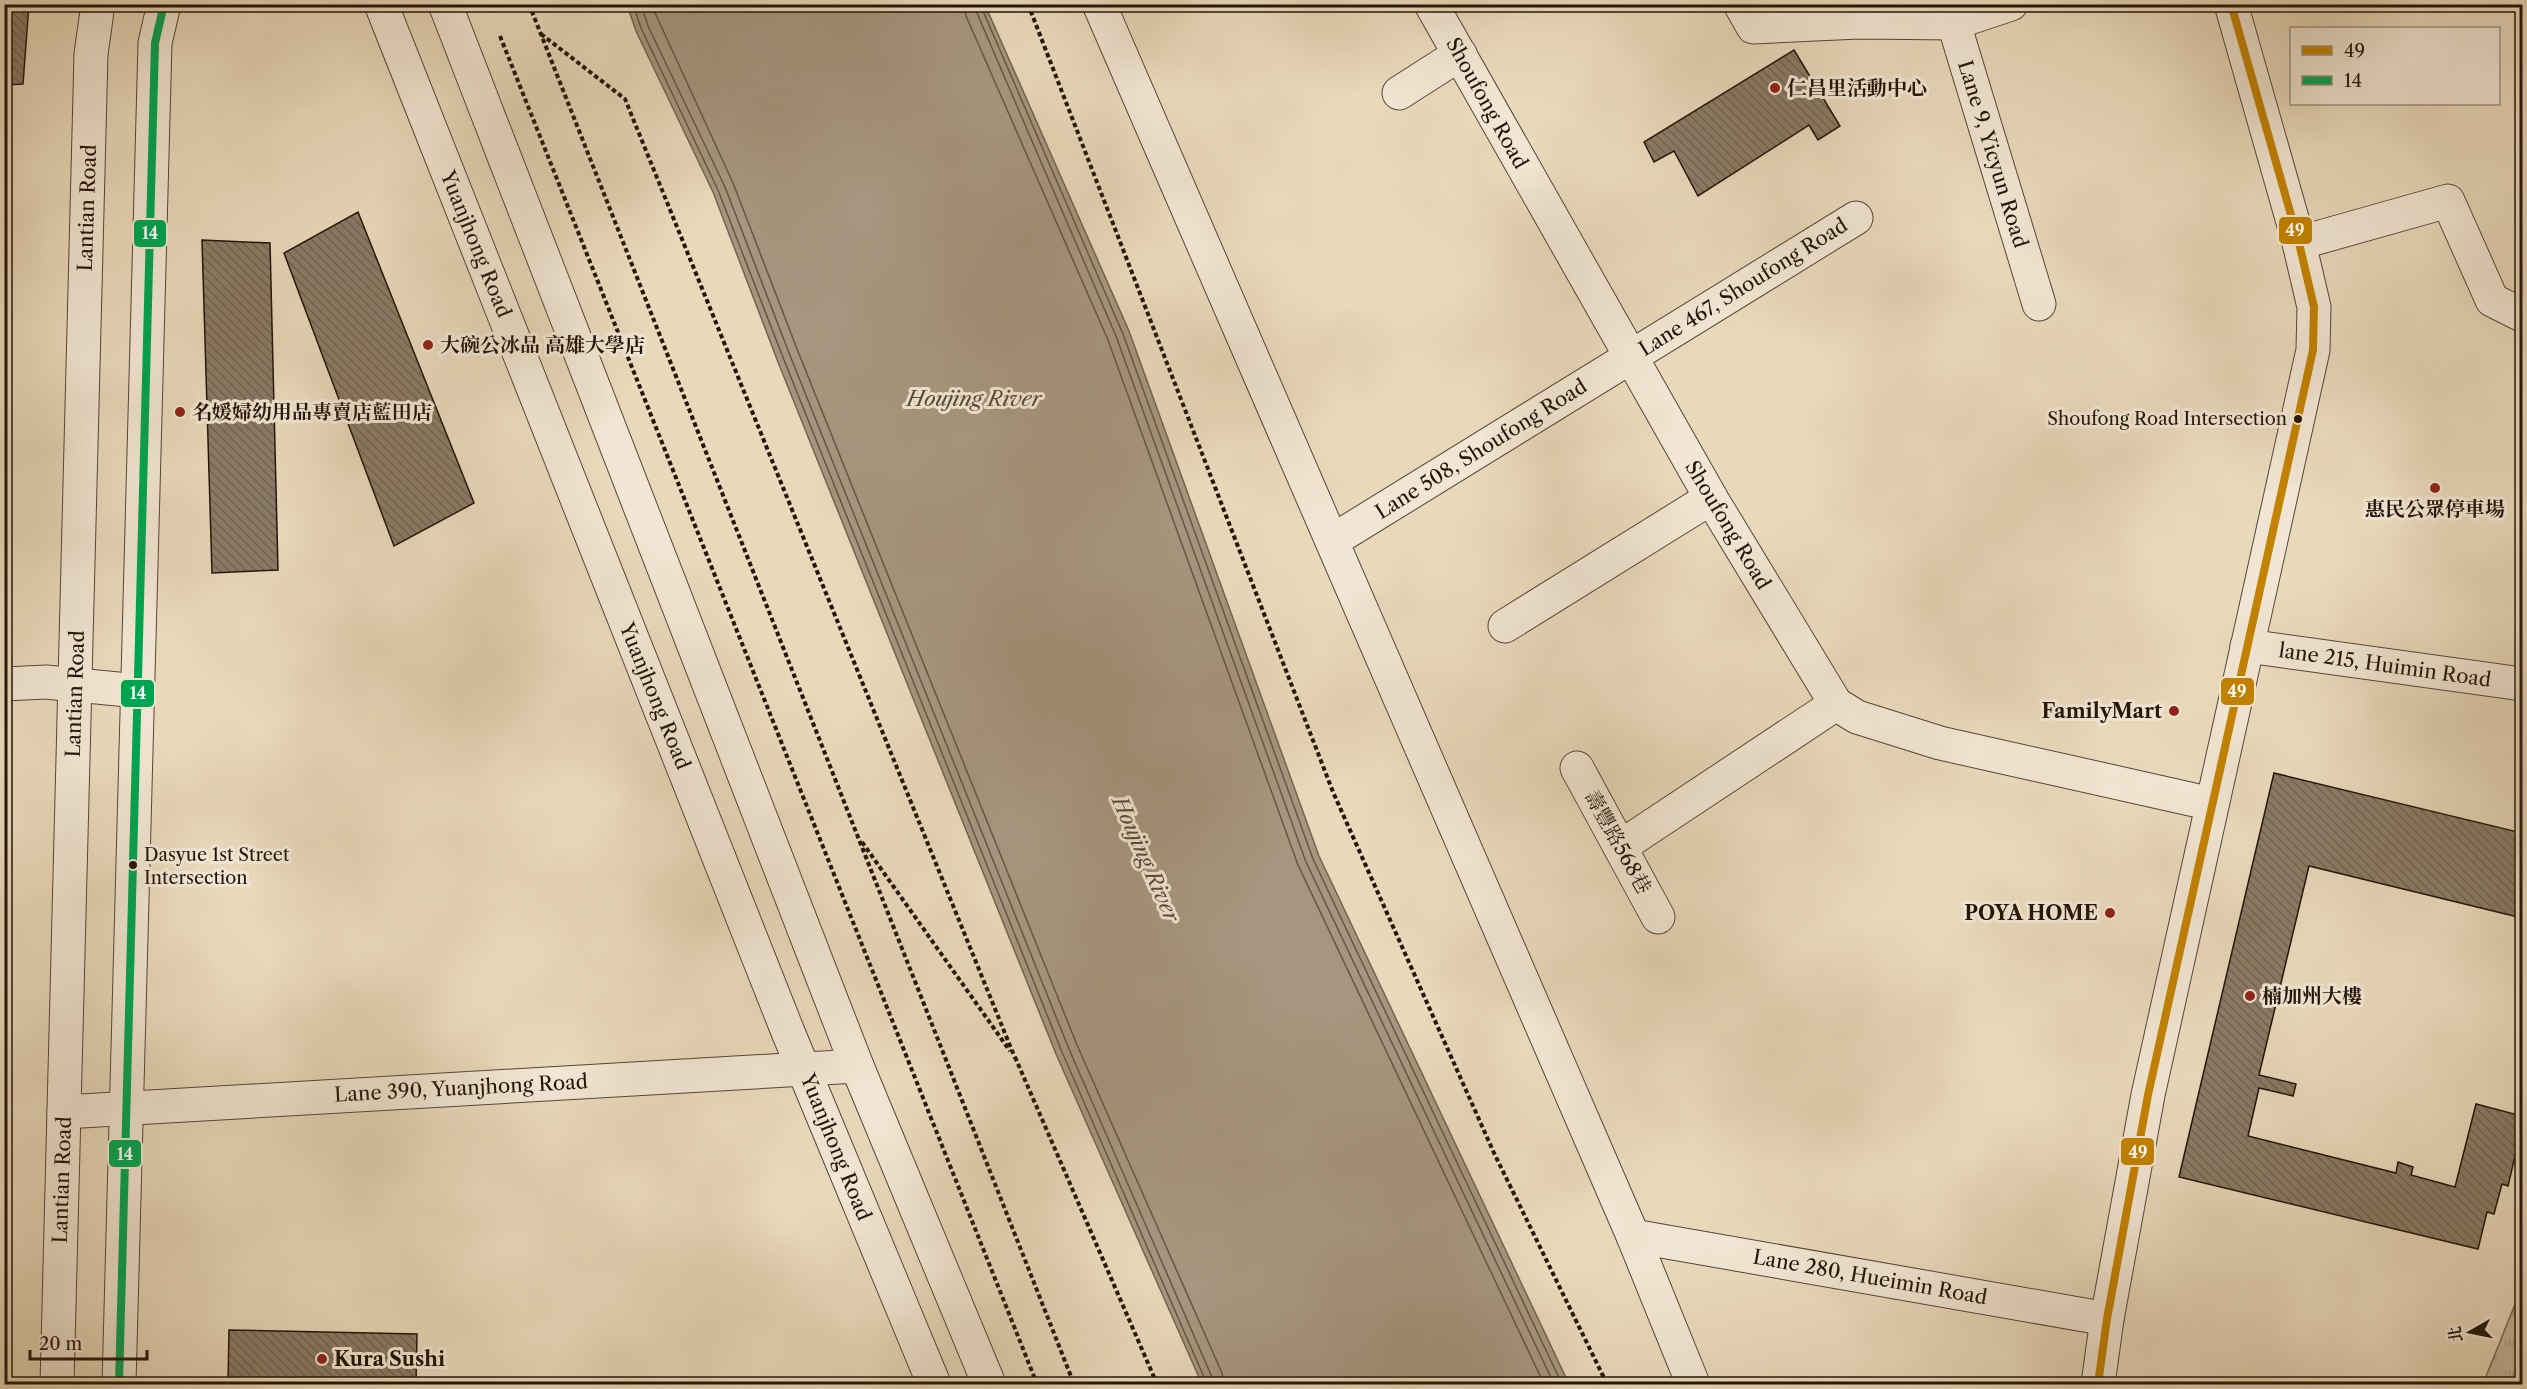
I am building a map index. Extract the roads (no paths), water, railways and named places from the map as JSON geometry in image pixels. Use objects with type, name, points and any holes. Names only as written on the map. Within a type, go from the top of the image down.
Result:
[{"type":"street","name":"Lantian Road","points":[[57,1384],[91,54],[98,4]]},
{"type":"street","points":[[119,1384],[155,43],[164,4]]},
{"type":"street","name":"Yuanjhong Road","points":[[381,4],[803,1068],[934,1384]]},
{"type":"street","points":[[445,4],[857,1066],[988,1384]]},
{"type":"street","points":[[1099,4],[1633,1236],[1693,1384]]},
{"type":"street","name":"Shoufong Road","points":[[1431,4],[1711,498],[1836,704],[1857,717],[1940,743],[2212,804]]},
{"type":"street","points":[[1747,16],[1854,13],[1951,14],[2011,4]]},
{"type":"street","points":[[2098,1384],[2107,1319],[2148,1095],[2313,350],[2314,307],[2299,243],[2231,4]]},
{"type":"street","name":"Lane 9, Yicyun Road","points":[[1951,14],[2039,304]]},
{"type":"street","points":[[1399,93],[1460,54]]},
{"type":"street","points":[[2299,243],[2448,201],[2492,300],[2523,315]]},
{"type":"street","name":"Lane 467, Shoufong Road","points":[[1630,357],[1856,218]]},
{"type":"street","name":"Lane 508, Shoufong Road","points":[[1332,541],[1630,357]]},
{"type":"street","points":[[1505,626],[1711,498]]},
{"type":"street","name":"lane 215, Huimin Road","points":[[2247,646],[2523,684]]},
{"type":"street","points":[[4,684],[76,684],[138,691]]},
{"type":"street","points":[[1620,847],[1836,704]]},
{"type":"street","name":"壽豐路568巷","points":[[1577,768],[1658,916]]},
{"type":"street","name":"Lane 390, Yuanjhong Road","points":[[64,1112],[857,1066]]},
{"type":"street","name":"Lane 280, Hueimin Road","points":[[1633,1236],[2107,1319]]},
{"type":"water","name":"Houjing River","points":[[627,5],[985,5],[1129,331],[1319,856],[1569,1384],[1202,1384],[1056,1054],[778,362],[713,192],[636,31]]},
{"type":"place","name":"仁昌里活動中心","points":[[1775,88]]},
{"type":"place","name":"大碗公冰品 高雄大學店","points":[[428,345]]},
{"type":"place","name":"名媛婦幼用品專賣店藍田店","points":[[180,412]]},
{"type":"place","name":"Shoufong Road Intersection","points":[[2298,419]]},
{"type":"place","name":"惠民公眾停車場","points":[[2435,488]]},
{"type":"place","name":"FamilyMart","points":[[2174,711]]},
{"type":"place","name":"Dasyue 1st Street Intersection","points":[[133,865]]},
{"type":"place","name":"POYA HOME","points":[[2110,913]]},
{"type":"place","name":"楠加州大樓","points":[[2250,996]]},
{"type":"place","name":"Kura Sushi","points":[[322,1359]]}]
